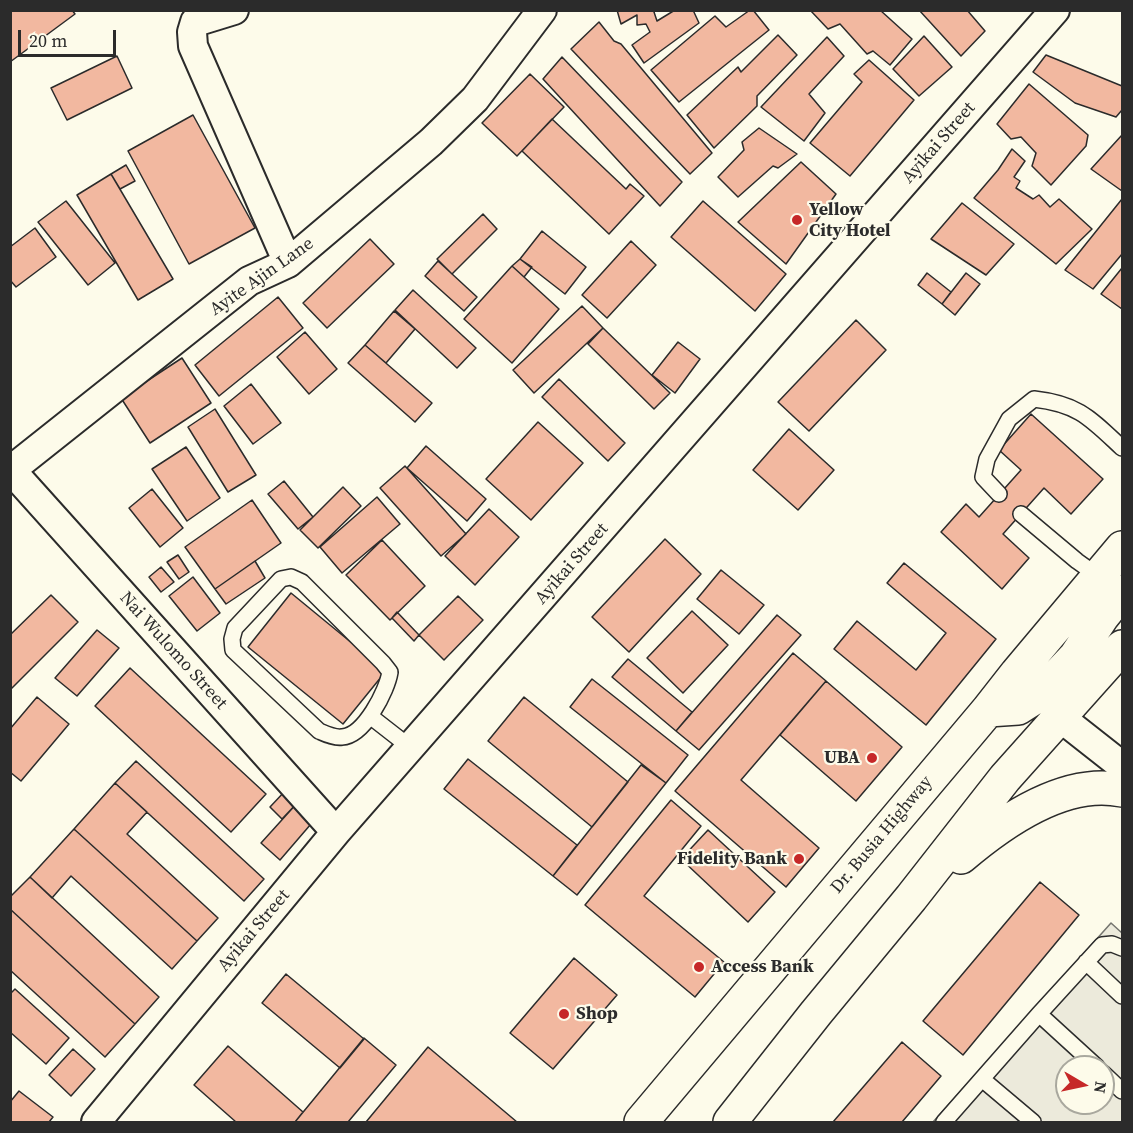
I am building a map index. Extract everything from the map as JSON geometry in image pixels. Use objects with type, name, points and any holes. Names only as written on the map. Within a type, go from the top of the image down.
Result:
[{"type":"highway","points":[[1110,584],[1122,548]]},
{"type":"highway","name":"Dr. Busia Highway","points":[[641,1122],[988,710],[1018,708],[1040,694],[1076,656],[1102,617],[1110,584]]},
{"type":"highway","points":[[730,1122],[1005,778],[1122,647]]},
{"type":"highway","points":[[911,898],[990,832],[1030,809],[1074,790],[1114,788],[1122,790]]},
{"type":"street","points":[[234,10],[195,22],[192,32],[193,46],[288,263]]},
{"type":"street","name":"Ayite Ajin Lane","points":[[11,470],[249,281],[288,263],[431,142],[475,99],[542,10]]},
{"type":"street","name":"Ayikai Street","points":[[96,1122],[336,832],[1055,10]]},
{"type":"street","name":"Nai Wulomo Street","points":[[11,470],[336,832]]},
{"type":"street","points":[[1061,718],[1122,766]]},
{"type":"lane","points":[[999,494],[983,477],[987,459],[1009,419],[1034,399],[1057,401],[1088,415],[1122,448]]},
{"type":"lane","points":[[1021,514],[1077,561],[1110,584]]},
{"type":"lane","points":[[291,578],[302,582],[390,672],[370,716],[355,733],[343,738],[319,732],[233,650],[232,639],[235,628],[281,579],[291,578]]},
{"type":"lane","points":[[370,716],[411,748]]},
{"type":"lane","points":[[944,1122],[1102,945],[1112,944],[1122,948]]},
{"type":"lane","points":[[1086,962],[1122,996]]},
{"type":"lane","points":[[1039,1014],[1084,1055]]},
{"type":"lane","points":[[982,1079],[1033,1122]]},
{"type":"shaded area","points":[[1111,923],[1122,933],[1122,1122],[933,1122]]},
{"type":"building","points":[[10,10],[72,10],[75,14],[10,62]]},
{"type":"building","points":[[617,10],[657,10],[654,12],[657,21],[675,10],[693,10],[699,23],[644,63],[632,45],[650,32],[646,24],[637,25],[637,15],[621,24]]},
{"type":"building","points":[[753,10],[769,30],[679,102],[651,70],[715,16],[726,27]]},
{"type":"building","points":[[810,10],[880,10],[912,39],[890,65],[873,51],[867,54],[840,24],[828,29]]},
{"type":"building","points":[[919,10],[967,10],[985,31],[961,56]]},
{"type":"building","points":[[599,22],[614,41],[621,44],[712,153],[690,174],[571,49]]},
{"type":"building","points":[[778,35],[797,55],[757,96],[757,106],[714,148],[687,115],[738,67],[741,72]]},
{"type":"building","points":[[924,36],[952,67],[919,96],[893,69]]},
{"type":"building","points":[[827,37],[844,56],[809,94],[825,113],[804,141],[761,107]]},
{"type":"building","points":[[1046,55],[1122,86],[1122,110],[1116,117],[1075,103],[1033,72]]},
{"type":"building","points":[[117,56],[132,88],[67,120],[51,88]]},
{"type":"building","points":[[562,57],[682,182],[660,206],[543,79]]},
{"type":"building","points":[[869,60],[914,100],[850,176],[810,143],[862,82],[854,74]]},
{"type":"building","points":[[530,74],[564,107],[517,156],[482,123]]},
{"type":"building","points":[[1029,84],[1088,135],[1086,146],[1051,185],[1032,166],[1036,153],[1021,137],[1011,139],[997,124]]},
{"type":"building","points":[[193,115],[255,228],[189,264],[128,151]]},
{"type":"building","points":[[552,119],[626,189],[630,184],[644,196],[609,234],[522,151]]},
{"type":"building","points":[[759,128],[797,154],[778,168],[773,166],[738,197],[718,177],[744,150],[742,142]]},
{"type":"building","points":[[1122,135],[1122,191],[1091,169]]},
{"type":"building","points":[[1012,149],[1025,161],[1014,177],[1020,181],[1016,188],[1033,199],[1039,195],[1050,207],[1059,199],[1092,229],[1056,264],[974,198],[998,170]]},
{"type":"building","points":[[801,162],[836,194],[786,264],[738,222]]},
{"type":"building","points":[[126,165],[135,181],[120,189],[111,174]]},
{"type":"building","points":[[111,174],[173,279],[138,300],[77,195]]},
{"type":"building","points":[[1122,199],[1122,254],[1093,289],[1065,270]]},
{"type":"building","points":[[66,201],[115,263],[88,285],[38,222]]},
{"type":"building","points":[[703,201],[786,274],[755,311],[671,237]]},
{"type":"building","points":[[962,203],[1014,244],[986,275],[931,239]]},
{"type":"building","points":[[483,214],[497,229],[452,274],[437,259]]},
{"type":"building","points":[[35,228],[56,257],[16,287],[10,280],[10,247]]},
{"type":"building","points":[[542,231],[586,267],[565,294],[520,259]]},
{"type":"building","points":[[370,239],[394,264],[327,328],[303,303]]},
{"type":"building","points":[[631,241],[656,265],[607,318],[582,295]]},
{"type":"building","points":[[520,259],[532,267],[524,277],[512,266]]},
{"type":"building","points":[[438,261],[477,297],[464,311],[425,276]]},
{"type":"building","points":[[512,266],[559,309],[512,363],[464,319]]},
{"type":"building","points":[[1122,268],[1122,309],[1101,294]]},
{"type":"building","points":[[927,273],[951,292],[942,304],[918,285]]},
{"type":"building","points":[[966,273],[980,284],[955,315],[942,304]]},
{"type":"building","points":[[413,290],[476,348],[457,368],[395,310]]},
{"type":"building","points":[[278,297],[303,328],[219,396],[195,365]]},
{"type":"building","points":[[582,306],[603,328],[534,393],[513,370]]},
{"type":"building","points":[[394,311],[415,329],[386,363],[365,345]]},
{"type":"building","points":[[856,320],[886,350],[809,431],[778,402]]},
{"type":"building","points":[[603,328],[670,393],[654,409],[588,344]]},
{"type":"building","points":[[305,332],[337,369],[309,394],[277,357]]},
{"type":"building","points":[[678,342],[700,359],[675,393],[652,375]]},
{"type":"building","points":[[365,345],[432,403],[415,422],[348,363]]},
{"type":"building","points":[[182,358],[211,403],[150,443],[121,398]]},
{"type":"building","points":[[559,379],[625,443],[608,461],[542,397]]},
{"type":"building","points":[[251,384],[281,423],[253,444],[224,406]]},
{"type":"building","points":[[215,409],[256,475],[228,492],[188,427]]},
{"type":"building","points":[[1031,414],[1103,479],[1071,514],[1044,488],[1003,534],[1029,558],[1002,589],[941,532],[966,504],[979,517],[1021,470],[999,450]]},
{"type":"building","points":[[538,422],[583,463],[531,520],[486,479]]},
{"type":"building","points":[[789,429],[834,470],[798,510],[753,470]]},
{"type":"building","points":[[426,446],[486,499],[467,521],[407,468]]},
{"type":"building","points":[[186,447],[220,498],[187,521],[152,469]]},
{"type":"building","points":[[405,466],[466,534],[441,556],[380,488]]},
{"type":"building","points":[[284,481],[313,517],[298,529],[268,494]]},
{"type":"building","points":[[343,487],[361,506],[318,548],[300,530]]},
{"type":"building","points":[[152,489],[183,528],[160,547],[129,508]]},
{"type":"building","points":[[377,497],[400,524],[342,573],[320,547]]},
{"type":"building","points":[[252,500],[281,543],[215,589],[185,547]]},
{"type":"building","points":[[489,509],[519,537],[475,585],[445,556]]},
{"type":"building","points":[[665,539],[701,574],[629,652],[592,617]]},
{"type":"building","points":[[382,540],[425,586],[390,620],[346,575]]},
{"type":"building","points":[[178,555],[189,572],[179,579],[167,562]]},
{"type":"building","points":[[255,561],[265,578],[226,604],[215,589]]},
{"type":"building","points":[[904,563],[996,639],[926,725],[834,649],[857,621],[916,670],[946,633],[887,583]]},
{"type":"building","points":[[161,567],[174,582],[161,592],[149,577]]},
{"type":"building","points":[[721,570],[764,605],[739,634],[697,599]]},
{"type":"building","points":[[193,577],[220,613],[197,631],[169,596]]},
{"type":"building","points":[[291,593],[386,671],[343,724],[248,647]]},
{"type":"building","points":[[51,595],[78,622],[10,690],[10,635]]},
{"type":"building","points":[[458,596],[483,620],[444,660],[419,635]]},
{"type":"building","points":[[692,611],[728,645],[683,693],[647,658]]},
{"type":"building","points":[[397,612],[419,635],[414,641],[392,618]]},
{"type":"building","points":[[777,615],[801,635],[699,750],[676,731]]},
{"type":"building","points":[[97,630],[119,648],[77,696],[55,678]]},
{"type":"building","points":[[793,653],[826,681],[741,780],[819,848],[786,887],[675,791]]},
{"type":"building","points":[[628,659],[692,712],[676,731],[612,677]]},
{"type":"building","points":[[130,668],[266,794],[231,832],[95,706]]},
{"type":"building","points":[[592,679],[688,755],[666,783],[570,707]]},
{"type":"building","points":[[826,681],[902,747],[856,801],[780,735]]},
{"type":"building","points":[[37,697],[69,724],[21,781],[10,772],[10,729]]},
{"type":"building","points":[[524,697],[628,782],[592,827],[488,741]]},
{"type":"building","points":[[468,759],[577,845],[553,876],[444,789]]},
{"type":"building","points":[[136,761],[264,879],[244,901],[115,783]]},
{"type":"building","points":[[641,765],[666,783],[577,895],[553,876]]},
{"type":"building","points":[[115,783],[147,812],[127,834],[218,918],[197,941],[74,829]]},
{"type":"building","points":[[286,790],[299,801],[282,819],[270,807]]},
{"type":"building","points":[[671,800],[701,826],[644,896],[724,962],[695,997],[585,905]]},
{"type":"building","points":[[299,801],[317,817],[280,860],[261,843]]},
{"type":"building","points":[[74,829],[197,941],[172,969],[71,876],[52,898],[30,877]]},
{"type":"building","points":[[708,830],[775,892],[748,922],[681,859]]},
{"type":"building","points":[[30,877],[159,997],[135,1024],[10,909],[10,897]]},
{"type":"building","points":[[1040,882],[1079,915],[963,1055],[923,1021]]},
{"type":"building","points":[[10,909],[135,1024],[105,1057],[10,970]]},
{"type":"building","name":"Shop","points":[[574,958],[617,995],[553,1069],[510,1033]]},
{"type":"building","points":[[286,974],[364,1039],[340,1068],[262,1003]]},
{"type":"building","points":[[15,989],[69,1038],[46,1064],[10,1032],[10,994]]},
{"type":"building","points":[[364,1038],[396,1065],[348,1122],[295,1122]]},
{"type":"building","points":[[902,1042],[941,1076],[902,1122],[833,1122]]},
{"type":"building","points":[[228,1046],[303,1112],[295,1122],[236,1122],[194,1085]]},
{"type":"building","points":[[428,1047],[517,1122],[366,1122]]},
{"type":"building","points":[[73,1049],[95,1069],[71,1096],[49,1075]]},
{"type":"building","points":[[19,1091],[53,1117],[49,1122],[10,1122],[10,1102]]},
{"type":"place","name":"Yellow City Hotel","points":[[797,220]]},
{"type":"place","name":"UBA","points":[[872,758]]},
{"type":"place","name":"Fidelity Bank","points":[[799,859]]},
{"type":"place","name":"Access Bank","points":[[699,967]]},
{"type":"place","name":"Shop","points":[[564,1014]]}]
